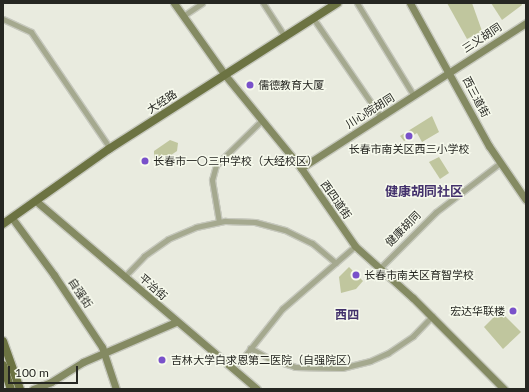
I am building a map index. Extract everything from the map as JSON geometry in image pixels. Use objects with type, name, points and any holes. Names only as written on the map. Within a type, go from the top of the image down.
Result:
[{"type":"main road","name":"大经路","points":[[3,224],[109,149],[282,32],[328,3]]},
{"type":"main road","name":"大经路","points":[[3,218],[107,144],[337,3]]},
{"type":"main road","points":[[3,341],[20,389]]},
{"type":"main road","points":[[3,365],[11,389]]},
{"type":"street","name":"西四道街","points":[[174,3],[224,72],[301,168],[355,246],[432,316],[504,389]]},
{"type":"street","points":[[183,16],[202,3]]},
{"type":"street","points":[[263,3],[282,32]]},
{"type":"street","points":[[357,3],[414,96]]},
{"type":"street","name":"西三道街","points":[[410,3],[500,163],[526,200]]},
{"type":"street","points":[[313,18],[380,116]]},
{"type":"street","points":[[3,19],[32,32],[107,144]]},
{"type":"street","name":"三义胡同","points":[[450,72],[526,23]]},
{"type":"street","name":"川心院胡同","points":[[301,168],[450,72]]},
{"type":"street","points":[[219,222],[212,180],[216,165],[262,120]]},
{"type":"street","name":"健康胡同","points":[[380,268],[436,212],[500,163]]},
{"type":"street","name":"平治街","points":[[36,201],[176,322],[235,368],[257,389]]},
{"type":"street","name":"自强街","points":[[12,218],[54,275],[105,353],[116,389]]},
{"type":"street","points":[[124,277],[144,256],[168,239],[196,227],[219,222],[245,221],[280,228],[312,243],[336,263]]},
{"type":"street","points":[[243,358],[282,309],[355,246]]},
{"type":"street","points":[[250,348],[268,358],[295,367],[342,368],[370,361],[388,353],[413,336],[432,316]]},
{"type":"street","points":[[33,389],[105,353],[176,322]]},
{"type":"green space","points":[[447,3],[472,3],[482,31],[467,39]]},
{"type":"green space","points":[[491,3],[521,3],[522,5],[502,20]]},
{"type":"green space","points":[[432,116],[439,132],[422,142],[417,133],[404,141],[400,136]]},
{"type":"green space","points":[[170,140],[178,143],[177,151],[161,162],[154,160],[154,151]]},
{"type":"green space","points":[[439,157],[449,173],[440,179],[429,162]]},
{"type":"green space","points":[[349,267],[363,281],[356,289],[341,293],[339,277]]},
{"type":"green space","points":[[500,311],[521,332],[503,349],[484,327]]},
{"type":"tunnel","points":[[237,366],[243,358]]},
{"type":"place","name":"儒德教育大厦","points":[[250,85]]},
{"type":"place","name":"长春市南关区西三小学校","points":[[409,136]]},
{"type":"place","name":"长春市一〇三中学校（大经校区）","points":[[145,161]]},
{"type":"place","name":"长春市南关区育智学校","points":[[356,275]]},
{"type":"place","name":"宏达华联楼","points":[[513,311]]},
{"type":"place","name":"吉林大学白求恩第二医院（自强院区）","points":[[162,360]]},
{"type":"district","name":"健康胡同社区","points":[[424,191]]},
{"type":"district","name":"西四","points":[[347,315]]}]
